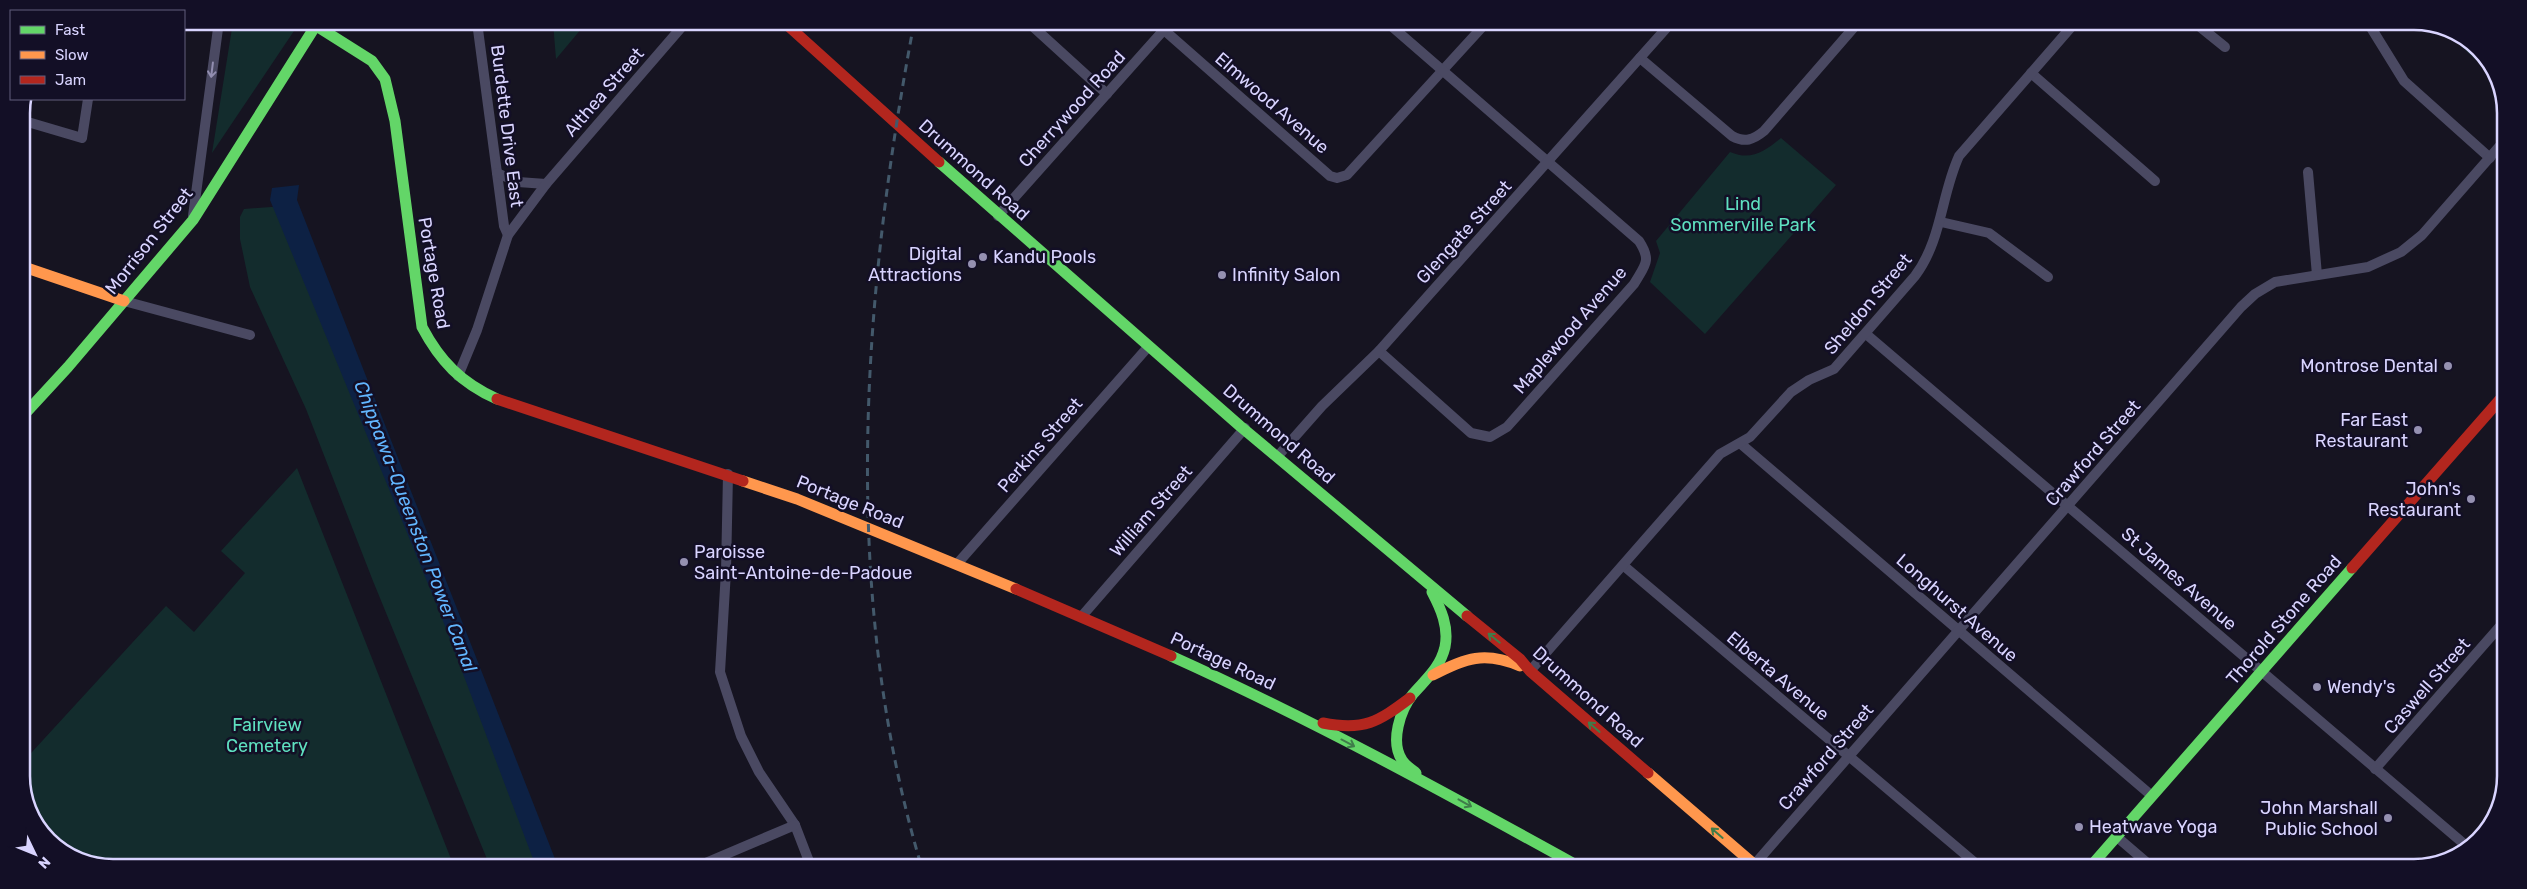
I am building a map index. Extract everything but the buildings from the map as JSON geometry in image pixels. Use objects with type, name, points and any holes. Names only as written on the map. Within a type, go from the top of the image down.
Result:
[{"type":"main road","name":"Morrison Street","points":[[30,409],[193,220],[312,30]]},
{"type":"main road","name":"Portage Road","points":[[326,30],[372,61],[385,79],[395,121],[422,327],[434,352],[458,376],[480,392],[506,403],[728,474],[797,499],[1082,616],[1258,695],[1422,779],[1565,859]]},
{"type":"main road","name":"Drummond Road","points":[[793,30],[998,216],[1148,347],[1427,583],[1520,659],[1530,671],[1747,859]]},
{"type":"main road","points":[[30,269],[124,301]]},
{"type":"main road","name":"Thorold Stone Road","points":[[2097,859],[2497,403]]},
{"type":"main road","points":[[1290,712],[1348,729],[1364,727],[1381,719],[1411,696],[1430,676],[1441,660],[1447,632],[1446,618],[1427,583]]},
{"type":"main road","points":[[1430,676],[1455,663],[1480,655],[1504,658],[1530,671]]},
{"type":"main road","points":[[1411,696],[1397,731],[1398,745],[1401,758],[1422,779]]},
{"type":"street","points":[[193,220],[218,30]]},
{"type":"street","name":"Burdette Drive East","points":[[478,30],[504,226],[508,235]]},
{"type":"street","name":"Althea Street","points":[[458,376],[477,330],[508,235],[546,184],[679,30]]},
{"type":"street","points":[[1037,30],[1107,94]]},
{"type":"street","name":"Cherrywood Road","points":[[998,216],[1164,30]]},
{"type":"street","name":"Elmwood Avenue","points":[[1170,30],[1330,176],[1337,178],[1348,176],[1443,71]]},
{"type":"street","name":"Maplewood Avenue","points":[[1380,352],[1471,433],[1490,438],[1507,427],[1533,398],[1634,284],[1647,262],[1646,252],[1639,241],[1396,30]]},
{"type":"street","points":[[1443,71],[1480,30]]},
{"type":"street","name":"Glengate Street","points":[[1277,456],[1322,406],[1380,352],[1665,30]]},
{"type":"street","points":[[1640,58],[1732,136],[1740,141],[1753,140],[1852,30]]},
{"type":"street","name":"Sheldon Street","points":[[1530,671],[1624,566],[1720,454],[1741,444],[1761,427],[1791,392],[1809,380],[1834,369],[1866,334],[1926,262],[1941,222],[1951,173],[1959,156],[2069,30]]},
{"type":"street","points":[[2205,30],[2225,47]]},
{"type":"street","points":[[2372,30],[2404,81],[2490,158]]},
{"type":"street","points":[[2031,73],[2155,181]]},
{"type":"street","points":[[30,122],[82,136],[88,100]]},
{"type":"street","name":"Crawford Street","points":[[1761,859],[1958,630],[2255,294],[2275,282],[2368,267],[2401,252],[2422,235],[2497,150]]},
{"type":"street","points":[[2308,172],[2317,275]]},
{"type":"street","points":[[497,173],[518,182],[546,184]]},
{"type":"street","points":[[1941,222],[1989,233],[2048,277]]},
{"type":"street","points":[[124,301],[250,335]]},
{"type":"street","name":"St James Avenue","points":[[1866,334],[2463,843]]},
{"type":"street","name":"Perkins Street","points":[[957,564],[1148,347]]},
{"type":"street","name":"William Street","points":[[1082,616],[1244,428]]},
{"type":"street","name":"Longhurst Avenue","points":[[1741,444],[2152,796]]},
{"type":"street","points":[[728,474],[726,571],[720,672],[742,736],[759,772],[795,826],[808,859]]},
{"type":"street","name":"Elberta Avenue","points":[[1624,566],[1970,859]]},
{"type":"street","name":"Caswell Street","points":[[2375,769],[2497,630]]},
{"type":"street","points":[[714,859],[795,826]]},
{"type":"street","points":[[2117,837],[2143,859]]},
{"type":"green space","points":[[232,30],[295,30],[212,153]]},
{"type":"green space","points":[[554,30],[580,30],[556,59]]},
{"type":"green space","points":[[2458,43],[2473,54],[2483,67]]},
{"type":"green space","name":"Lind Sommerville Park","points":[[1781,138],[1836,185],[1705,334],[1650,282],[1660,253],[1656,241],[1730,152],[1744,156],[1757,154]]},
{"type":"green space","points":[[285,206],[538,859],[487,859],[373,581],[306,409],[250,287],[240,239],[240,217],[244,209]]},
{"type":"green space","name":"Fairview Cemetery","points":[[297,468],[451,859],[113,859],[86,855],[60,840],[60,829],[49,829],[47,827],[36,808],[32,792],[30,754],[166,606],[194,632],[245,573],[221,551]]},
{"type":"water","name":"Chippawa-Queenston Power Canal","points":[[299,185],[297,200],[555,859],[533,859],[440,613],[270,200],[272,188]]},
{"type":"railway","points":[[913,30],[896,127],[882,233],[872,339],[868,445],[869,551],[878,657],[895,762],[919,859]]},
{"type":"traffic: fast","points":[[30,408],[68,367],[193,220],[313,30]]},
{"type":"traffic: fast","points":[[323,30],[372,61],[385,79],[395,121],[422,327],[436,350],[453,370],[473,386],[497,399]]},
{"type":"traffic: fast","points":[[939,162],[1240,426],[1467,616]]},
{"type":"traffic: fast","points":[[2097,859],[2352,568]]},
{"type":"traffic: fast","points":[[1416,773],[1406,765],[1398,753],[1397,735],[1398,726],[1408,701],[1436,667],[1445,647],[1445,625],[1432,592]]},
{"type":"traffic: fast","points":[[1171,656],[1326,731],[1565,859]]},
{"type":"traffic: slow","points":[[30,269],[124,301]]},
{"type":"traffic: slow","points":[[743,481],[797,499],[1016,589]]},
{"type":"traffic: slow","points":[[1433,675],[1455,664],[1475,658],[1508,661],[1520,666]]},
{"type":"traffic: slow","points":[[1648,773],[1748,859]]},
{"type":"traffic: jam","points":[[793,30],[939,162]]},
{"type":"traffic: jam","points":[[497,399],[743,481]]},
{"type":"traffic: jam","points":[[2352,568],[2497,403]]},
{"type":"traffic: jam","points":[[1016,589],[1171,656]]},
{"type":"traffic: jam","points":[[1467,616],[1520,659],[1530,671],[1648,773]]},
{"type":"traffic: jam","points":[[1323,723],[1349,726],[1360,725],[1379,719],[1410,698]]},
{"type":"place","name":"Kandu Pools","points":[[983,257]]},
{"type":"place","name":"Digital Attractions","points":[[972,264]]},
{"type":"place","name":"Infinity Salon","points":[[1222,275]]},
{"type":"place","name":"Montrose Dental","points":[[2448,366]]},
{"type":"place","name":"Far East Restaurant","points":[[2418,430]]},
{"type":"place","name":"John's Restaurant","points":[[2471,499]]},
{"type":"place","name":"Paroisse Saint-Antoine-de-Padoue","points":[[684,562]]},
{"type":"place","name":"Wendy's","points":[[2317,687]]},
{"type":"place","name":"John Marshall Public School","points":[[2388,818]]},
{"type":"place","name":"Heatwave Yoga","points":[[2079,827]]}]
